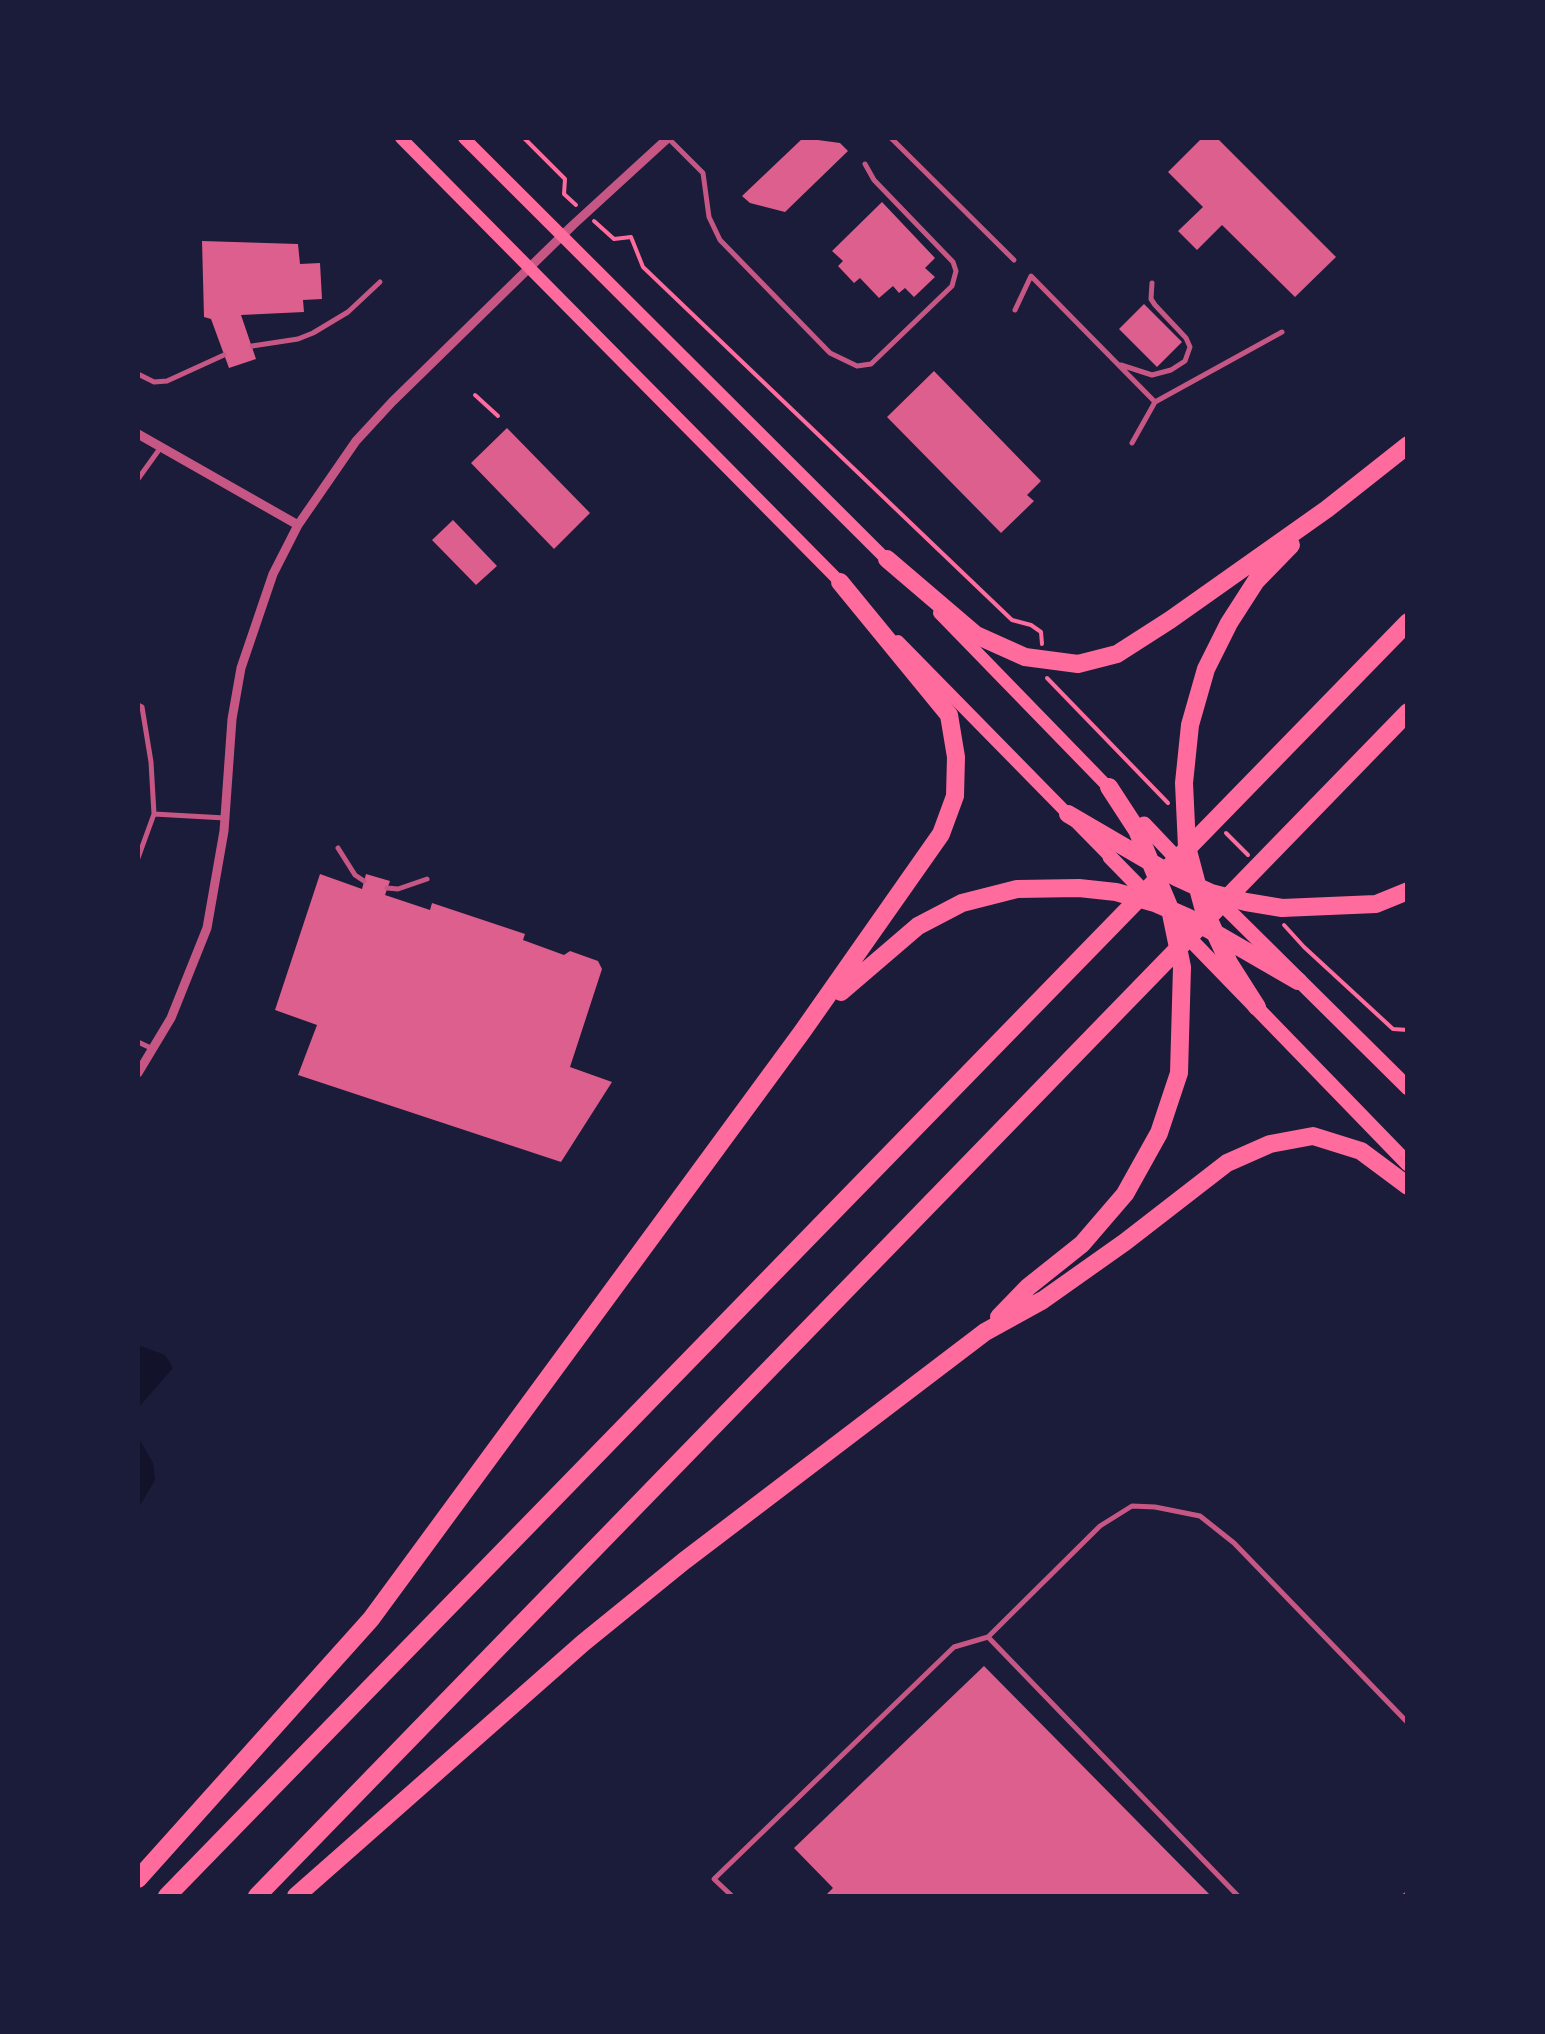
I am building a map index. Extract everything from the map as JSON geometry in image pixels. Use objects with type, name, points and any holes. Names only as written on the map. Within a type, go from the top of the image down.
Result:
[{"type":"highway","points":[[887,559],[976,635],[1026,657],[1078,664],[1117,654],[1170,620],[1327,510],[1408,445]]},
{"type":"highway","points":[[1257,1007],[1225,967],[1174,804],[1184,783],[1195,706],[1206,669],[1229,623],[1256,581],[1327,510]]},
{"type":"highway","points":[[138,1879],[371,1619],[802,1032],[940,834],[955,796],[956,757],[949,715],[840,582]]},
{"type":"highway","points":[[167,1896],[1408,622]]},
{"type":"highway","points":[[257,1896],[1408,712]]},
{"type":"highway","points":[[985,1332],[1028,1288],[1082,1244],[1125,1194],[1159,1133],[1180,1073],[1182,968],[1140,827],[1108,787]]},
{"type":"highway","points":[[1068,814],[1116,852],[1200,885],[1282,908],[1376,904],[1408,891]]},
{"type":"highway","points":[[802,1032],[857,976],[918,926],[962,904],[1017,890],[1079,888],[1116,892],[1213,932],[1249,942],[1298,981]]},
{"type":"highway","points":[[296,1896],[598,1631],[684,1561],[985,1332],[1043,1300],[1227,1163],[1270,1144],[1313,1136],[1360,1151],[1408,1186]]},
{"type":"main road","points":[[401,138],[1068,814]]},
{"type":"main road","points":[[464,138],[887,559],[1108,787]]},
{"type":"main road","points":[[1140,827],[1200,885],[1249,942]]},
{"type":"main road","points":[[1116,852],[1166,911],[1225,967]]},
{"type":"main road","points":[[1298,981],[1408,1088]]},
{"type":"main road","points":[[1257,1007],[1408,1164]]},
{"type":"street","points":[[138,1073],[191,976],[207,928],[218,882],[232,719],[241,668],[273,574],[298,525],[356,441],[529,268],[668,138]]},
{"type":"street","points":[[138,434],[298,525]]},
{"type":"lane","points":[[668,138],[703,174],[710,217],[720,240],[830,353],[850,365],[864,366],[871,364],[952,286],[956,271],[953,262],[874,180],[865,164]]},
{"type":"lane","points":[[891,138],[1014,260]]},
{"type":"lane","points":[[1015,310],[1031,276],[1156,402]]},
{"type":"lane","points":[[252,346],[313,333],[348,312],[380,282]]},
{"type":"lane","points":[[1118,364],[1152,375],[1185,361],[1190,348],[1186,338],[1154,305],[1152,283]]},
{"type":"lane","points":[[1132,444],[1156,402],[1282,332]]},
{"type":"lane","points":[[138,374],[154,382],[167,382],[224,355]]},
{"type":"lane","points":[[138,478],[160,447]]},
{"type":"lane","points":[[138,705],[142,707],[151,762],[154,814],[138,858]]},
{"type":"lane","points":[[154,814],[225,818]]},
{"type":"lane","points":[[338,848],[355,875],[364,881]]},
{"type":"lane","points":[[387,888],[398,889],[427,879]]},
{"type":"lane","points":[[138,1042],[153,1049]]},
{"type":"lane","points":[[732,1896],[714,1879],[954,1647],[988,1637],[1100,1526],[1132,1506],[1200,1516],[1234,1543],[1408,1723]]},
{"type":"lane","points":[[988,1637],[1238,1896]]},
{"type":"path","points":[[524,138],[565,179],[564,194]]},
{"type":"path","points":[[614,238],[632,236],[642,267],[1012,620],[1041,632],[1046,676],[1174,804]]},
{"type":"path","points":[[475,395],[498,416]]},
{"type":"path","points":[[1220,827],[1256,864]]},
{"type":"path","points":[[1282,908],[1282,922],[1304,948],[1393,1029],[1408,1030]]},
{"type":"shaded area","points":[[138,1345],[165,1355],[173,1368],[138,1408]]},
{"type":"shaded area","points":[[138,1437],[153,1463],[155,1480],[138,1509]]},
{"type":"building","points":[[803,138],[840,143],[848,151],[785,212],[750,203],[742,196]]},
{"type":"building","points":[[1202,138],[1217,138],[1336,257],[1295,297],[1222,225],[1197,250],[1178,231],[1203,207],[1168,172]]},
{"type":"building","points":[[882,202],[935,258],[925,268],[935,277],[914,297],[905,288],[899,293],[893,286],[879,298],[860,278],[854,283],[838,266],[843,261],[832,251]]},
{"type":"building","points":[[202,241],[298,244],[300,264],[320,263],[322,299],[303,300],[304,312],[241,315],[256,359],[229,368],[211,319],[204,317]]},
{"type":"building","points":[[1144,304],[1182,342],[1157,367],[1119,329]]},
{"type":"building","points":[[934,371],[1041,481],[1027,495],[1034,501],[1001,533],[887,417]]},
{"type":"building","points":[[507,428],[590,513],[554,549],[471,463]]},
{"type":"building","points":[[453,520],[497,566],[476,585],[432,540]]},
{"type":"building","points":[[320,874],[362,889],[366,874],[390,881],[385,895],[430,910],[432,903],[525,934],[523,940],[564,955],[570,951],[598,961],[602,969],[570,1067],[612,1082],[561,1162],[298,1075],[317,1025],[275,1010]]},
{"type":"building","points":[[984,1666],[1211,1896],[825,1896],[833,1888],[794,1848]]}]
